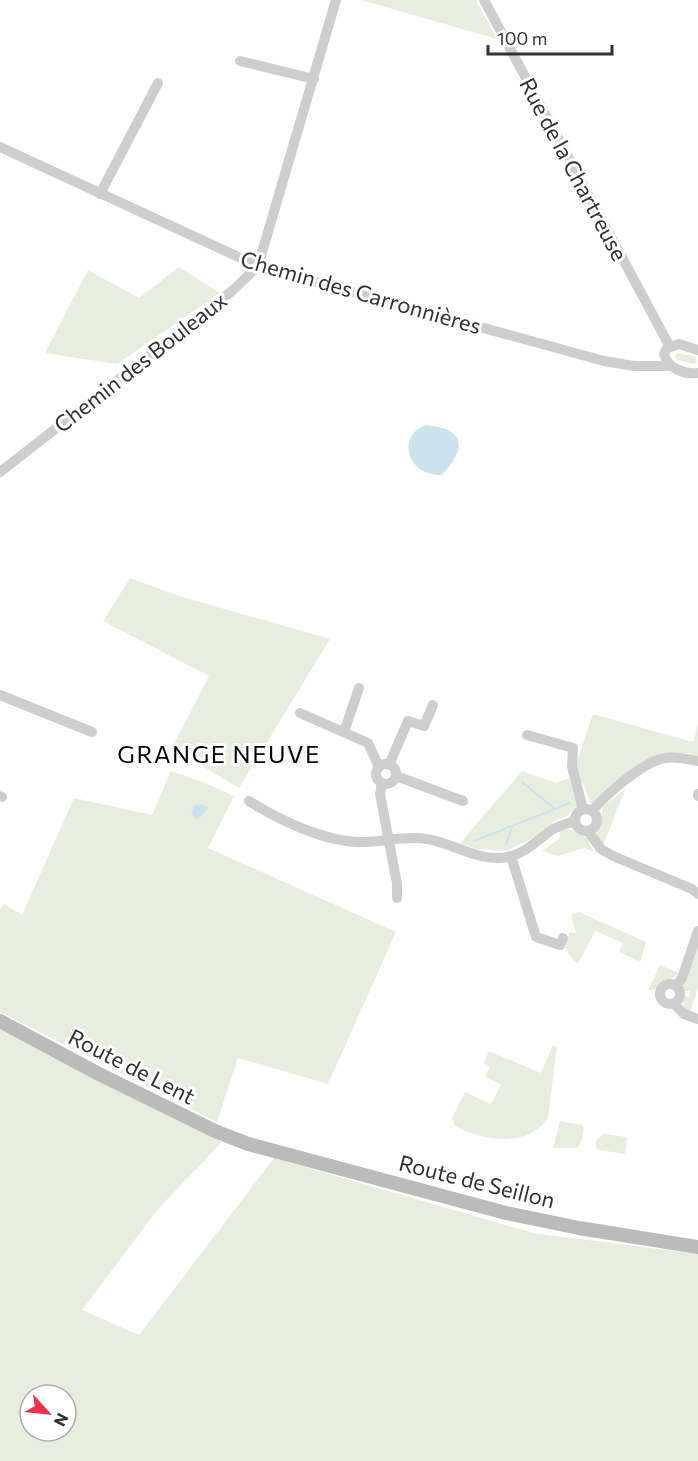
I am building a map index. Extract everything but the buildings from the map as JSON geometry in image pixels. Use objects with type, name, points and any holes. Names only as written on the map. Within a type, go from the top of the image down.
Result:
[{"type":"street","name":"Chemin des Bouleaux","points":[[0,472],[232,291],[258,266],[336,0]]},
{"type":"street","name":"Rue de la Chartreuse","points":[[484,0],[647,307],[684,347]]},
{"type":"street","points":[[240,61],[314,79]]},
{"type":"street","points":[[100,194],[158,83]]},
{"type":"street","name":"Chemin des Carronnières","points":[[0,147],[258,266],[598,359],[634,366],[667,361]]},
{"type":"street","points":[[697,338],[684,347],[664,351],[667,361],[697,374]]},
{"type":"street","points":[[344,732],[359,688]]},
{"type":"street","points":[[0,695],[92,732]]},
{"type":"street","points":[[300,713],[368,743],[384,766],[395,769],[396,776],[390,784],[382,783],[376,775],[384,766],[408,721],[424,726],[433,705]]},
{"type":"street","points":[[527,735],[573,748],[572,766],[587,810],[597,821],[594,828],[588,831]]},
{"type":"street","points":[[698,761],[675,758],[656,761],[626,780],[587,810],[576,814],[574,821],[577,828],[588,831],[601,849],[692,889],[698,894]]},
{"type":"street","points":[[396,776],[463,801]]},
{"type":"street","points":[[382,783],[380,794],[397,884],[397,898]]},
{"type":"street","points":[[249,801],[272,815],[337,840],[360,843],[426,839],[475,854],[494,857],[511,856],[537,843],[554,829],[574,821]]},
{"type":"street","points":[[511,856],[536,937],[560,945],[563,938]]},
{"type":"street","points":[[676,986],[682,978],[698,931]]},
{"type":"street","points":[[676,986],[665,985],[654,997],[665,1003],[674,1004],[684,1014],[698,1019]]},
{"type":"street","points":[[674,1004],[680,995],[676,986]]},
{"type":"street","name":"Route de Lent","points":[[0,1021],[97,1073],[214,1131],[248,1143]]},
{"type":"street","name":"Route de Seillon","points":[[248,1143],[506,1213],[579,1228],[698,1247]]},
{"type":"green space","points":[[361,0],[476,0],[497,39]]},
{"type":"green space","points":[[179,267],[220,293],[117,364],[45,353],[88,270],[139,298]]},
{"type":"green space","points":[[677,353],[696,357],[697,362],[695,364],[677,360],[675,357]]},
{"type":"green space","points":[[130,578],[179,596],[330,639],[239,788],[172,748],[209,676],[103,621]]},
{"type":"green space","points":[[593,714],[693,742],[698,724],[698,756],[689,753],[670,753],[592,807],[583,783],[578,783],[574,770]]},
{"type":"green space","points":[[171,771],[234,796],[208,848],[396,932],[328,1084],[238,1058],[217,1122],[0,1012],[0,909],[4,904],[22,915],[74,798],[152,815]]},
{"type":"green space","points":[[522,771],[556,783],[569,778],[578,805],[566,817],[556,820],[535,837],[507,851],[477,849],[460,843]]},
{"type":"green space","points":[[626,788],[603,845],[596,835],[603,807]]},
{"type":"green space","points":[[568,829],[587,838],[594,852],[584,848],[558,856],[542,851],[560,838],[559,831]]},
{"type":"green space","points":[[579,912],[646,942],[640,962],[619,952],[623,943],[595,931],[578,964],[574,961],[565,948],[570,932],[576,933],[571,915]]},
{"type":"green space","points":[[698,942],[698,988],[690,1013],[684,1006],[683,996],[689,997],[690,991],[683,991],[683,984]]},
{"type":"green space","points":[[660,965],[678,973],[676,977],[665,981],[655,990],[648,990]]},
{"type":"green space","points":[[0,1029],[222,1142],[158,1209],[82,1310],[139,1335],[274,1158],[533,1233],[698,1254],[698,1461],[0,1461]]},
{"type":"green space","points":[[553,1045],[557,1047],[548,1118],[540,1128],[517,1138],[504,1139],[478,1135],[455,1126],[452,1118],[465,1092],[491,1104],[501,1085],[485,1077],[490,1067],[484,1063],[489,1051],[541,1073]]},
{"type":"green space","points":[[560,1121],[582,1125],[584,1128],[578,1148],[553,1148]]},
{"type":"green space","points":[[603,1134],[627,1137],[625,1154],[596,1148],[596,1141]]},
{"type":"water","points":[[426,425],[449,431],[458,441],[456,456],[442,475],[430,474],[421,470],[410,455],[408,446],[411,438],[416,430]]},
{"type":"water","points":[[202,804],[208,808],[198,820],[191,814],[195,805]]},
{"type":"waterway","points":[[522,782],[555,809]]},
{"type":"waterway","points":[[474,841],[570,803]]},
{"type":"waterway","points":[[506,844],[512,827]]},
{"type":"district","name":"GRANGE NEUVE","points":[[219,753]]}]
